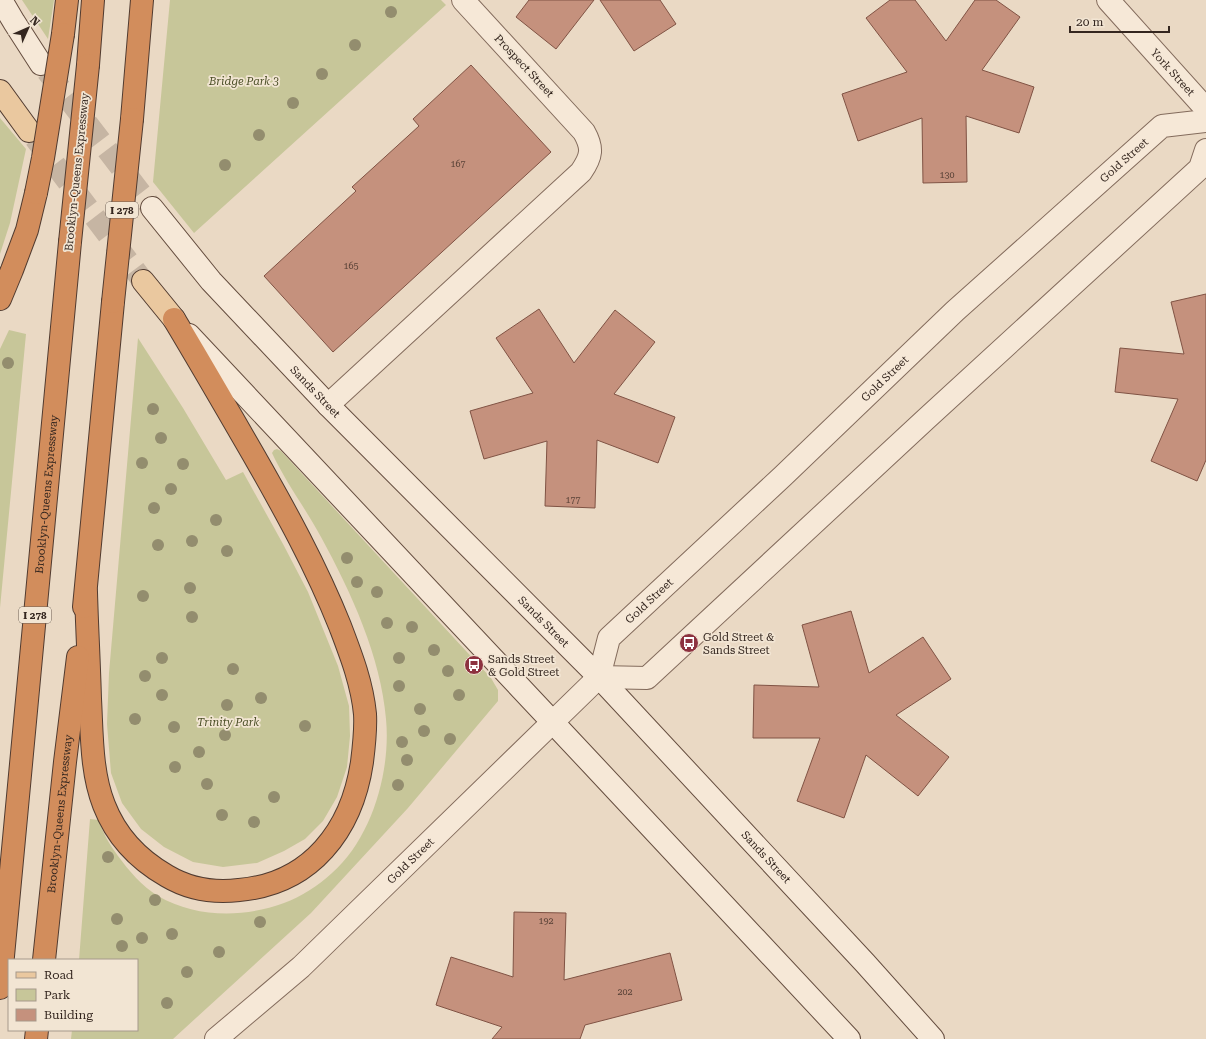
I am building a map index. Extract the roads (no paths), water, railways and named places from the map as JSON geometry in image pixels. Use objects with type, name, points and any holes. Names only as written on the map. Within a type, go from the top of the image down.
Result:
[{"type":"highway","points":[[0,299],[27,230],[36,193],[63,34],[67,0]]},
{"type":"highway","name":"Brooklyn-Queens Expressway","points":[[0,988],[93,0]]},
{"type":"highway","name":"Brooklyn-Queens Expressway","points":[[44,959],[65,762],[86,592],[132,119],[142,0]]},
{"type":"highway","points":[[86,592],[92,742],[96,778],[104,805],[115,828],[129,846],[150,867],[175,881],[201,889],[224,892],[247,890],[270,884],[288,877],[310,862],[327,846],[342,825],[352,804],[360,776],[365,742],[365,715],[360,683],[332,606],[289,518],[203,366],[174,319]]},
{"type":"main road","points":[[0,91],[29,131]]},
{"type":"main road","points":[[143,281],[174,319]]},
{"type":"street","points":[[1,0],[41,64]]},
{"type":"street","name":"Prospect Street","points":[[328,405],[581,172],[590,153],[590,143],[584,132],[463,0]]},
{"type":"street","name":"York Street","points":[[1108,0],[1206,109]]},
{"type":"street","name":"Gold Street","points":[[216,1039],[301,967],[553,722],[598,677],[608,638],[784,476],[955,311],[1162,126],[1206,121]]},
{"type":"street","points":[[598,677],[647,678],[920,424],[1200,168],[1206,150]]},
{"type":"street","name":"Sands Street","points":[[152,208],[211,281],[328,405],[598,677],[933,1039]]},
{"type":"street","points":[[174,319],[553,722],[848,1039]]},
{"type":"tunnel","points":[[47,71],[152,208]]},
{"type":"tunnel","points":[[35,138],[143,281]]},
{"type":"place","name":"Gold Street & Sands Street","points":[[689,643]]},
{"type":"place","name":"Sands Street & Gold Street","points":[[474,665]]},
{"type":"park label","name":"Bridge Park 3","points":[[244,81]]},
{"type":"park label","name":"Trinity Park","points":[[228,722]]}]
